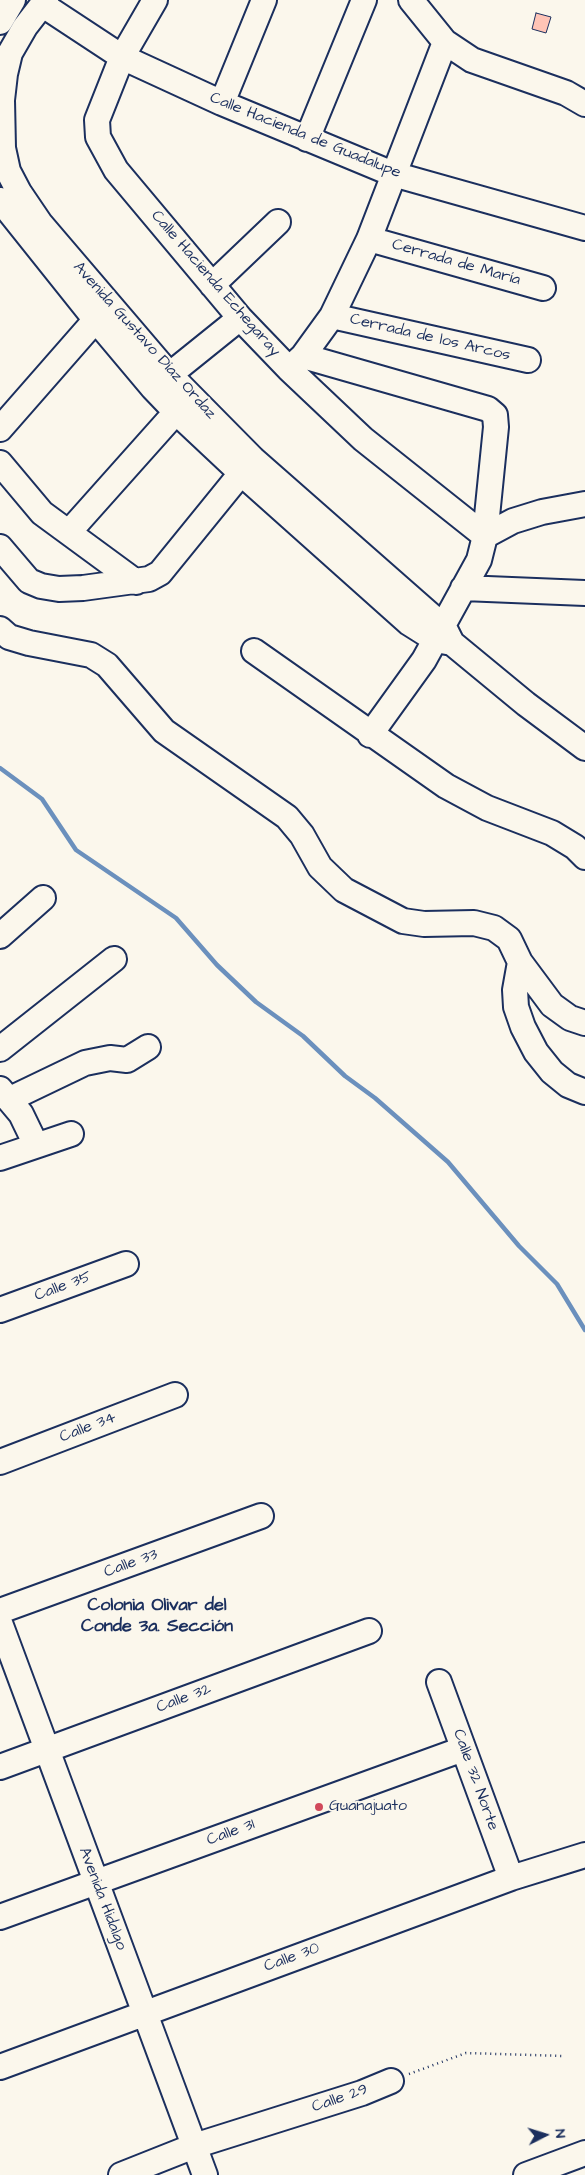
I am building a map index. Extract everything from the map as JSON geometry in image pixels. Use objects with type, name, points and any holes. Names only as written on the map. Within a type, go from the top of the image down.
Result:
[{"type":"street","points":[[0,22],[13,0]]},
{"type":"street","name":"Calle Hacienda Echegaray","points":[[155,0],[122,57],[97,120],[98,138],[116,170],[240,318],[296,362],[363,439],[485,536]]},
{"type":"street","points":[[222,103],[264,0]]},
{"type":"street","points":[[307,139],[364,0]]},
{"type":"street","points":[[411,0],[445,42],[472,60],[558,90],[585,104]]},
{"type":"street","name":"Calle Hacienda de Guadalupe","points":[[44,3],[122,57],[222,103],[307,139],[393,174],[585,228]]},
{"type":"street","name":"Avenida Gustavo Díaz Ordaz","points":[[44,3],[25,27],[10,54],[4,74],[2,148],[8,170],[19,192],[102,312]]},
{"type":"street","points":[[0,29],[25,27]]},
{"type":"street","points":[[370,735],[424,660],[444,637],[464,588],[479,560],[485,536],[496,427],[495,415],[488,409],[296,362],[332,316],[369,239],[445,42]]},
{"type":"street","name":"Avenida Gustavo Díaz Ordaz","points":[[0,200],[185,407],[408,623],[444,637],[526,704],[585,748]]},
{"type":"street","points":[[212,285],[278,222]]},
{"type":"street","name":"Cerrada de María","points":[[369,239],[543,288]]},
{"type":"street","points":[[0,429],[102,312]]},
{"type":"street","name":"Cerrada de los Arcos","points":[[332,316],[528,360]]},
{"type":"street","points":[[161,381],[240,318]]},
{"type":"street","points":[[69,532],[185,407]]},
{"type":"street","points":[[0,463],[42,513],[136,582]]},
{"type":"street","points":[[0,547],[29,581],[41,586],[59,589],[83,588],[149,579],[160,573],[247,466]]},
{"type":"street","points":[[485,536],[513,521],[542,512],[585,504]]},
{"type":"street","points":[[464,588],[585,593]]},
{"type":"street","points":[[0,629],[9,637],[29,644],[91,655],[106,665],[164,731],[287,817],[302,835],[320,867],[344,890],[403,920],[424,924],[474,923],[494,928],[509,939],[520,962],[552,1005],[570,1018],[585,1023]]},
{"type":"street","points":[[254,651],[370,735],[446,786],[487,808],[552,832],[585,857]]},
{"type":"street","points":[[0,936],[43,898]]},
{"type":"street","points":[[0,1050],[114,959]]},
{"type":"street","points":[[520,962],[516,998],[523,1027],[536,1052],[552,1072],[568,1085],[585,1092]]},
{"type":"street","points":[[36,1145],[31,1130],[5,1094],[86,1063],[110,1058],[126,1060],[148,1047]]},
{"type":"street","points":[[0,1158],[71,1134]]},
{"type":"street","name":"Calle 35","points":[[0,1310],[126,1264]]},
{"type":"street","name":"Calle 34","points":[[0,1462],[175,1395]]},
{"type":"street","name":"Calle 33","points":[[0,1611],[262,1516]]},
{"type":"street","name":"Avenida Hidalgo","points":[[0,1623],[205,2175]]},
{"type":"street","name":"Calle 32","points":[[0,1767],[368,1631]]},
{"type":"street","name":"Calle 32 Norte","points":[[439,1682],[512,1878]]},
{"type":"street","name":"Calle 31","points":[[0,1917],[463,1749]]},
{"type":"street","name":"Calle 30","points":[[0,2067],[512,1878],[585,1855]]},
{"type":"street","name":"Calle 29","points":[[121,2175],[194,2146],[362,2093],[391,2081]]},
{"type":"street","points":[[526,2175],[585,2153]]},
{"type":"path","points":[[391,2081],[466,2053],[564,2056]]},
{"type":"building","points":[[536,13],[551,17],[546,33],[532,29]]},
{"type":"waterway","points":[[0,768],[42,799],[76,850],[176,918],[217,965],[256,1002],[303,1036],[345,1076],[375,1098],[448,1162],[519,1246],[557,1284],[585,1330]]},
{"type":"place","name":"Guanajuato","points":[[319,1807]]},
{"type":"district","name":"Colonia Olivar del Conde 3a. Sección","points":[[157,1616]]}]
